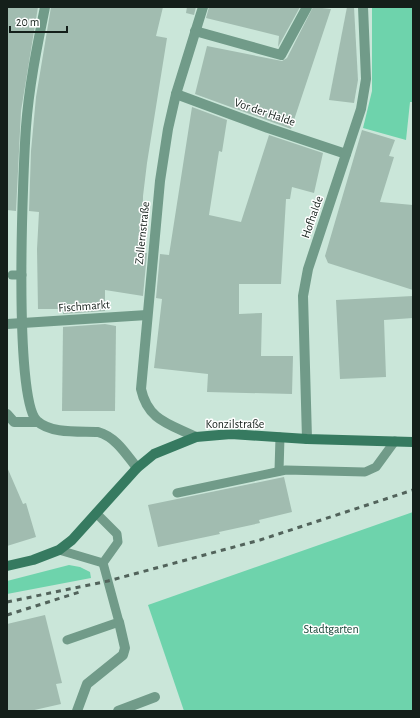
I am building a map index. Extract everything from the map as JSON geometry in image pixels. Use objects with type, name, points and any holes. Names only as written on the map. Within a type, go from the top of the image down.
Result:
[{"type":"street","points":[[37,422],[28,404],[17,275],[26,126],[30,90],[45,7]]},
{"type":"street","name":"Zollernstraße","points":[[196,437],[155,417],[144,401],[141,389],[160,181],[176,94],[203,7]]},
{"type":"street","points":[[195,31],[280,55],[307,7]]},
{"type":"street","name":"Hofhalde","points":[[306,439],[303,296],[308,269],[361,109],[366,79],[363,7]]},
{"type":"street","name":"Vor der Halde","points":[[176,94],[268,128],[346,154]]},
{"type":"street","name":"Fischmarkt","points":[[7,324],[147,315]]},
{"type":"street","points":[[7,414],[14,422],[37,422],[49,428],[106,434],[112,437],[138,468]]},
{"type":"street","name":"Konzilstraße","points":[[7,566],[33,560],[59,550],[67,545],[138,468],[154,454],[196,437],[231,434],[306,439],[413,442]]},
{"type":"street","points":[[77,711],[87,684],[123,655],[125,648],[119,622]]},
{"type":"street","points":[[118,711],[155,698]]},
{"type":"lane","points":[[280,437],[280,471]]},
{"type":"lane","points":[[177,493],[280,471],[369,471],[376,466],[395,441]]},
{"type":"lane","points":[[96,513],[115,531],[118,542],[103,563]]},
{"type":"lane","points":[[59,550],[103,563]]},
{"type":"lane","points":[[67,640],[119,622],[103,563]]},
{"type":"green space","points":[[372,7],[413,7],[413,102],[410,102],[406,140],[363,128],[372,91]]},
{"type":"green space","name":"Stadtgarten","points":[[413,512],[413,711],[184,711],[148,605]]},
{"type":"green space","points":[[69,565],[80,567],[90,572],[91,578],[7,594],[7,581]]},
{"type":"building","points":[[7,7],[38,7],[21,111],[16,211],[7,210]]},
{"type":"building","points":[[51,7],[163,7],[156,36],[167,38],[143,196],[142,252],[147,253],[143,296],[105,290],[105,311],[63,314],[63,309],[38,309],[37,249],[39,212],[29,211],[31,151],[36,97]]},
{"type":"building","points":[[187,7],[196,7],[194,15],[186,13]]},
{"type":"building","points":[[209,7],[300,7],[278,47],[279,36],[206,18]]},
{"type":"building","points":[[313,7],[331,9],[291,129],[195,94],[207,46],[282,61],[287,58]]},
{"type":"building","points":[[347,7],[354,7],[358,80],[354,103],[329,100]]},
{"type":"building","points":[[192,107],[227,120],[222,152],[219,151],[209,215],[241,222],[269,135],[323,153],[314,193],[292,187],[290,199],[286,199],[281,284],[239,284],[239,314],[262,313],[261,356],[293,356],[292,394],[207,392],[208,374],[154,368],[162,299],[156,298],[160,254],[169,255]]},
{"type":"building","points":[[362,130],[395,140],[389,156],[394,157],[380,202],[413,205],[413,290],[328,263],[325,256]]},
{"type":"building","points":[[413,296],[413,318],[384,320],[386,377],[340,379],[336,300]]},
{"type":"building","points":[[105,324],[116,326],[115,411],[62,411],[63,327]]},
{"type":"building","points":[[7,467],[23,504],[26,503],[36,537],[7,546]]},
{"type":"building","points":[[284,477],[292,512],[259,520],[260,523],[219,532],[220,534],[158,547],[148,505]]},
{"type":"building","points":[[45,615],[62,683],[56,684],[61,704],[30,711],[7,711],[7,624]]},
{"type":"railway","points":[[7,602],[108,581],[260,540],[413,490]]},
{"type":"railway","points":[[7,615],[83,591]]}]
